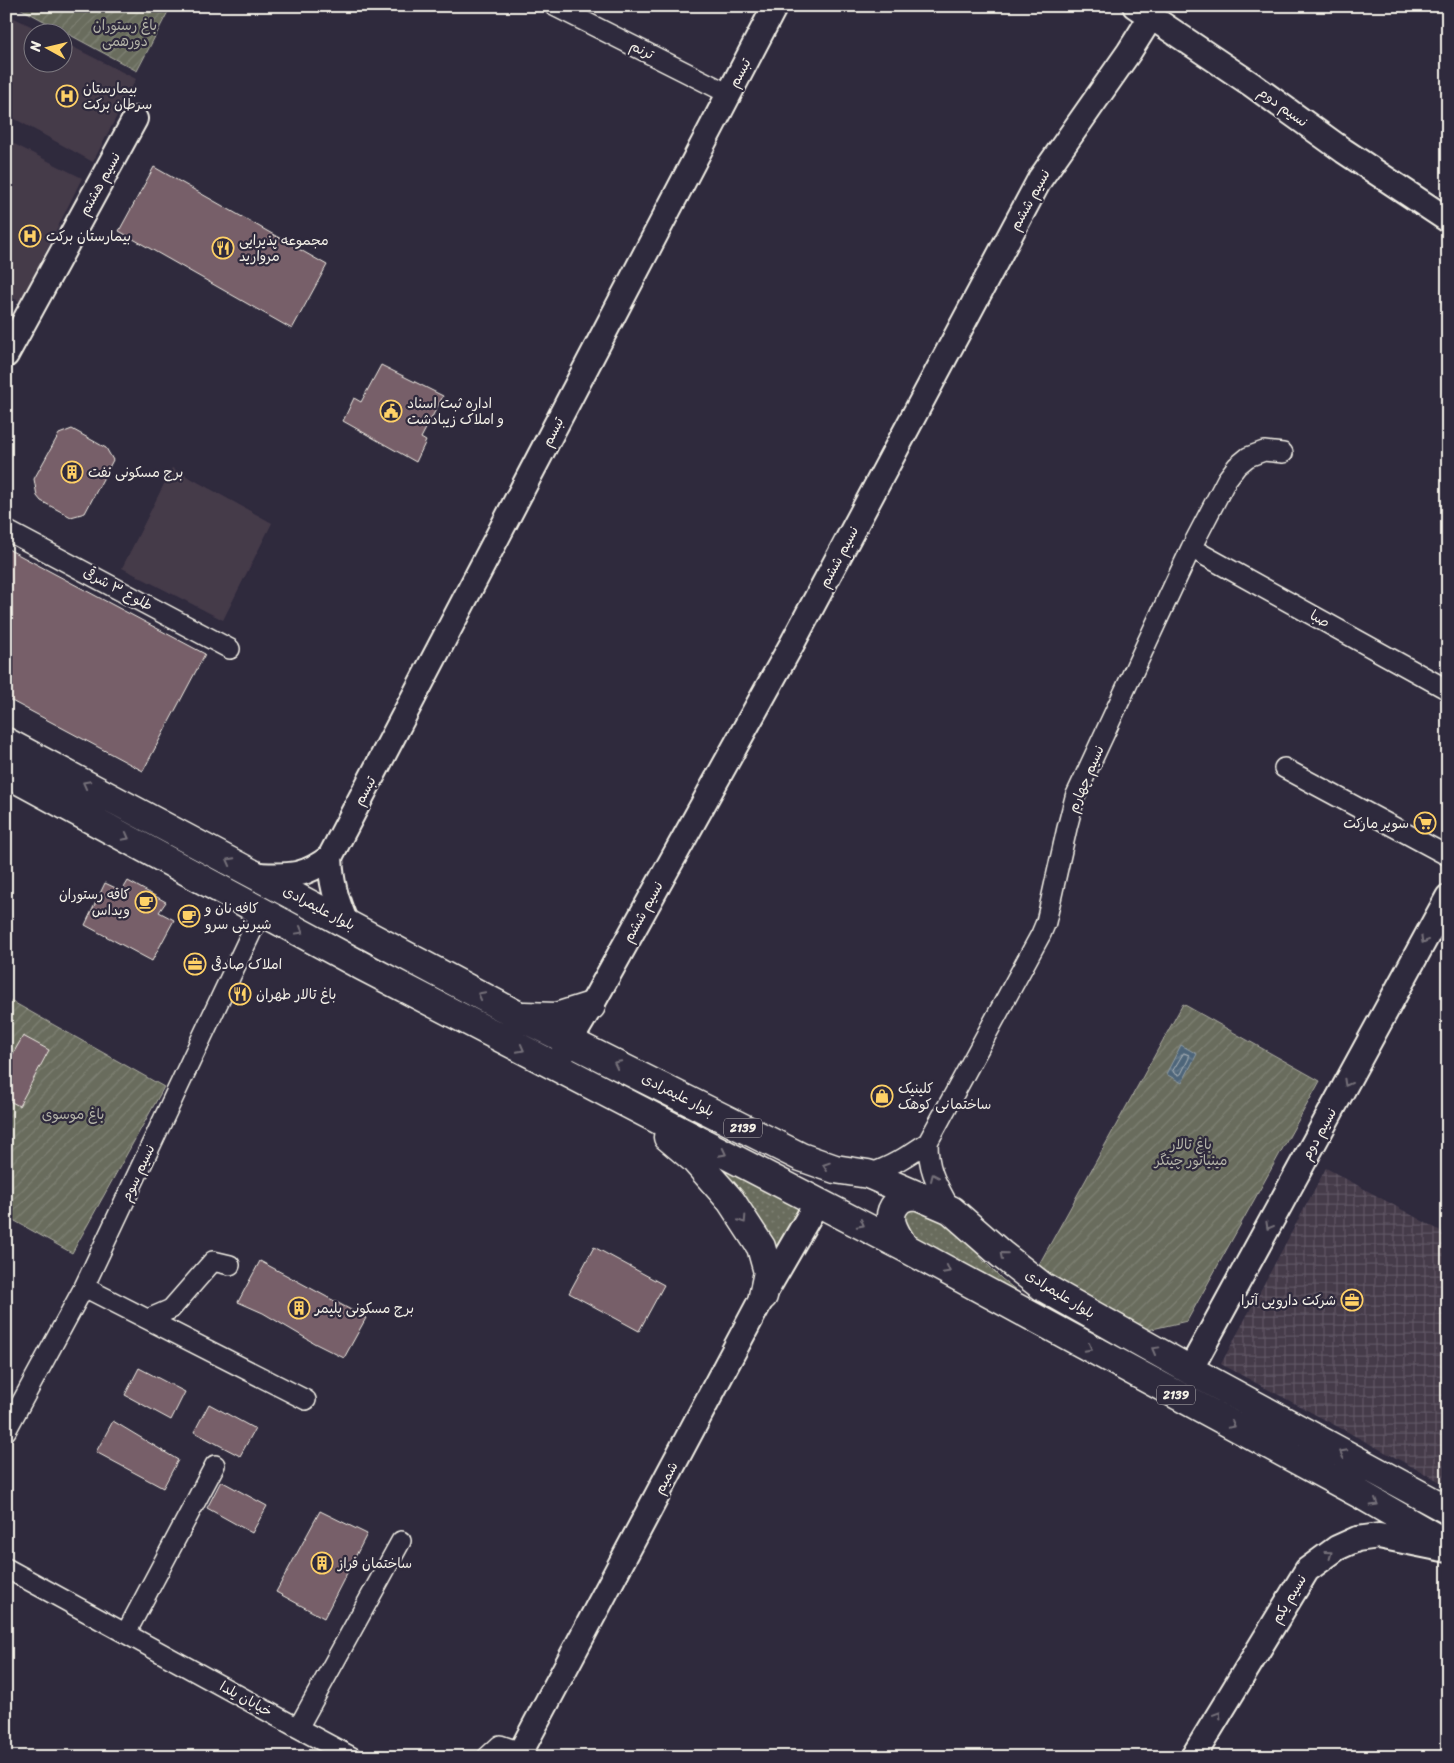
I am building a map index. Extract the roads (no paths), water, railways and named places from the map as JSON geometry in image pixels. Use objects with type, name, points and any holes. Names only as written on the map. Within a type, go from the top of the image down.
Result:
[{"type":"main road","name":"بلوار علیمرادی","points":[[6,742],[519,1016],[801,1157],[836,1169],[868,1174],[951,1210],[1001,1254],[1043,1287],[1190,1370],[1448,1510]]},
{"type":"main road","name":"بلوار علیمرادی","points":[[6,773],[262,910],[362,966],[904,1247],[1360,1494],[1448,1545]]},
{"type":"main road","points":[[519,1016],[556,1016],[591,1006]]},
{"type":"main road","points":[[637,1110],[694,1159],[731,1201],[760,1247],[768,1272],[763,1296]]},
{"type":"main road","points":[[904,1247],[892,1226],[890,1218],[892,1209],[898,1201],[905,1197],[922,1196]]},
{"type":"street","name":"ترنم","points":[[554,6],[729,94]]},
{"type":"street","name":"تبسم","points":[[330,857],[775,6]]},
{"type":"street","name":"نسیم دوم","points":[[1129,52],[1143,12],[1251,84],[1344,151],[1448,220]]},
{"type":"street","name":"نسیم ششم","points":[[555,1067],[591,1006],[796,635],[1040,179],[1129,52]]},
{"type":"street","name":"نسیم هشتم","points":[[6,355],[135,119]]},
{"type":"street","name":"نسیم چهارم","points":[[868,1174],[883,1170],[909,1156],[928,1142],[1041,934],[1046,922],[1067,828],[1076,797],[1192,548],[1227,479],[1237,466],[1248,457],[1264,451],[1283,454]]},
{"type":"street","name":"طلوع ۳ شرقی","points":[[6,530],[230,649]]},
{"type":"street","name":"صبا","points":[[1192,548],[1448,690]]},
{"type":"street","points":[[1284,768],[1448,856]]},
{"type":"street","points":[[256,875],[298,874],[315,868],[330,857]]},
{"type":"street","points":[[330,857],[335,897],[346,923]]},
{"type":"street","name":"نسیم دوم","points":[[1190,1370],[1448,898]]},
{"type":"street","name":"نسیم سوم","points":[[9,1421],[84,1287],[262,910]]},
{"type":"street","points":[[928,1142],[930,1172],[951,1210]]},
{"type":"street","name":"شمیم","points":[[519,1754],[763,1296],[818,1202]]},
{"type":"street","points":[[148,1319],[171,1309],[213,1261],[230,1265]]},
{"type":"street","points":[[84,1287],[306,1400]]},
{"type":"street","points":[[126,1633],[215,1465]]},
{"type":"street","name":"نسیم یکم","points":[[1193,1757],[1307,1570],[1337,1548],[1357,1539],[1378,1536],[1448,1550]]},
{"type":"street","points":[[298,1728],[401,1541]]},
{"type":"street","name":"خیابان یلدا","points":[[6,1568],[352,1757]]},
{"type":"street","points":[[487,1757],[500,1745],[519,1754]]},
{"type":"water","points":[[1181,1045],[1197,1054],[1182,1083],[1166,1074]]},
{"type":"place","name":"بیمارستان سرطان برکت","points":[[67,96]]},
{"type":"place","name":"بیمارستان برکت","points":[[30,236]]},
{"type":"place","name":"مجموعه پذیرایی مروارید","points":[[223,248]]},
{"type":"place","name":"اداره ثبت اسناد و املاک زیبادشت","points":[[391,411]]},
{"type":"place","name":"برج مسکونی نفت","points":[[72,472]]},
{"type":"place","name":"سوپر مارکت","points":[[1425,823]]},
{"type":"place","name":"کافه رستوران ویداس","points":[[146,902]]},
{"type":"place","name":"کافه نان و شیرینی سرو","points":[[189,916]]},
{"type":"place","name":"املاک صادقی","points":[[195,964]]},
{"type":"place","name":"باغ تالار طهران","points":[[240,994]]},
{"type":"place","name":"کلینیک ساختمانی کوهک","points":[[882,1096]]},
{"type":"place","name":"شرکت دارویی آترا","points":[[1352,1300]]},
{"type":"place","name":"برج مسکونی پلیمر","points":[[299,1308]]},
{"type":"place","name":"ساختمان فراز","points":[[322,1563]]},
{"type":"park label","name":"باغ رستوران دورهمی","points":[[125,33]]},
{"type":"park label","name":"باغ موسوی","points":[[73,1114]]},
{"type":"park label","name":"باغ تالار مینیاتور چیتگر","points":[[1191,1152]]}]
